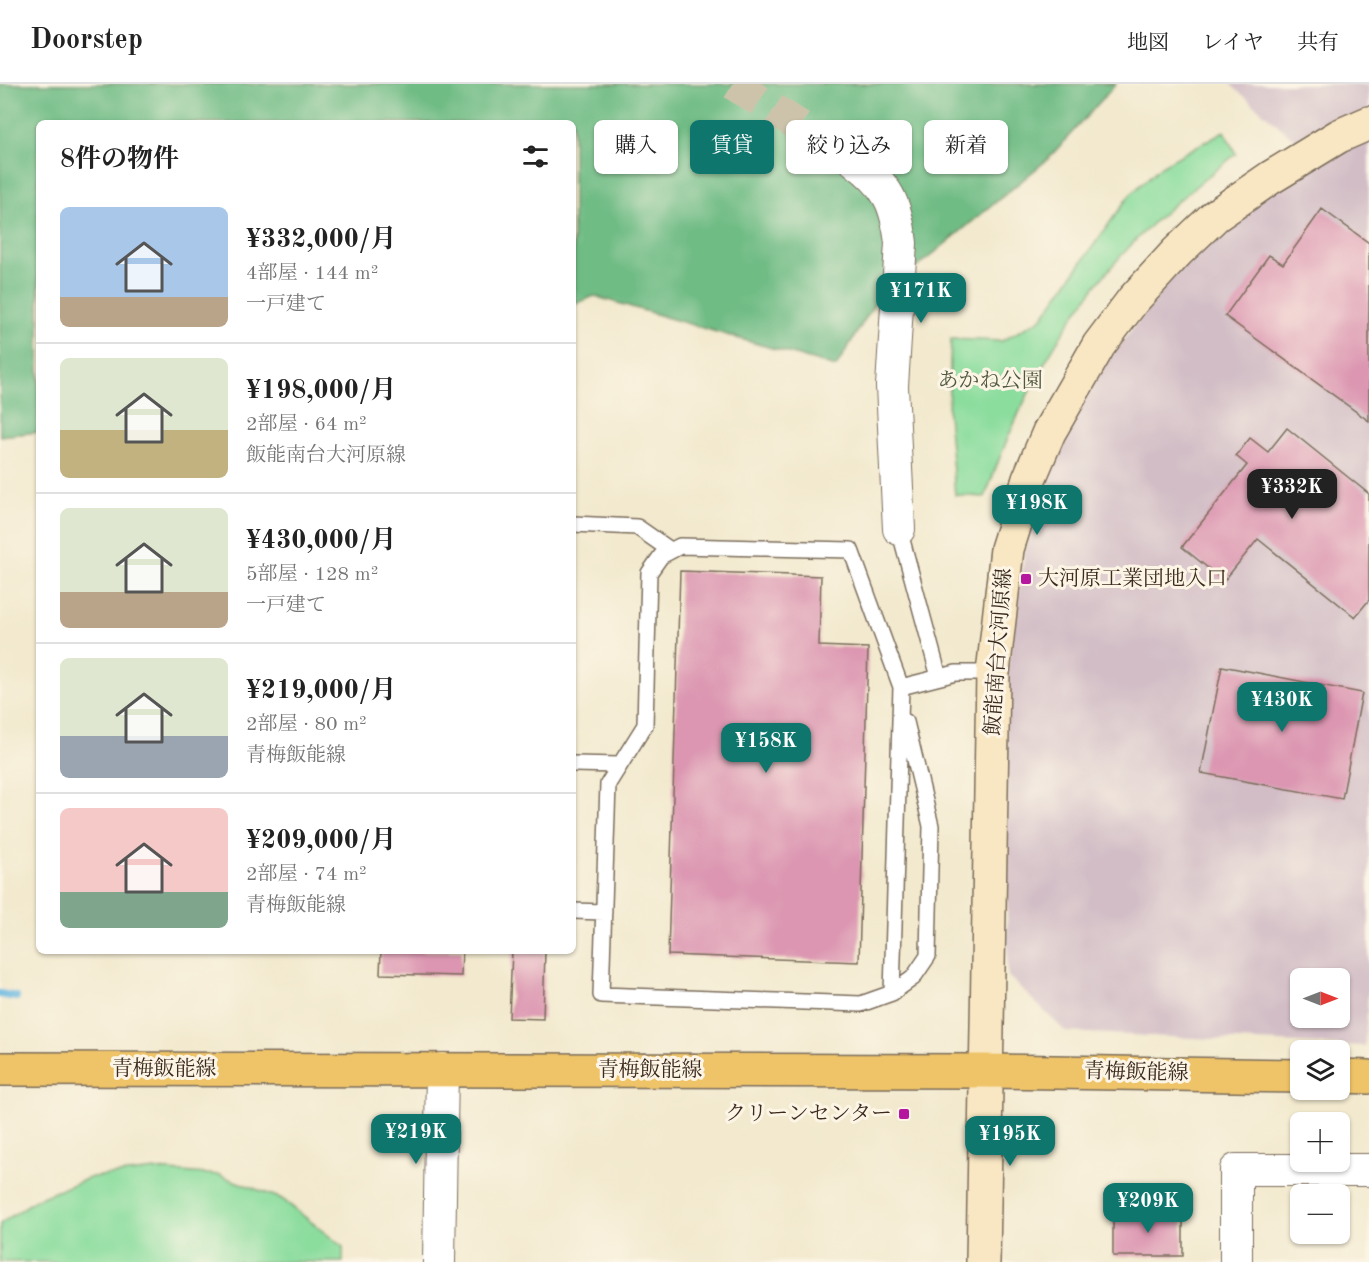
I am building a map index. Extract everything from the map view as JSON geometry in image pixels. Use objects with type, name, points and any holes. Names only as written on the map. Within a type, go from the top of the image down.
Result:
[{"type":"main road","name":"青梅飯能線","points":[[0,1069],[986,1071],[1290,1076]]},
{"type":"main road","points":[[1350,1076],[1369,1077]]},
{"type":"street","name":"飯能南台大河原線","points":[[983,1262],[993,673],[1007,549],[1029,479],[1049,432],[1099,345],[1133,300],[1177,252],[1215,216],[1270,178],[1339,136],[1369,123]]},
{"type":"street","points":[[872,174],[892,201],[901,243],[892,386],[899,529]]},
{"type":"street","points":[[439,1262],[442,1069]]},
{"type":"street","points":[[1236,1262],[1236,1170],[1369,1170]]},
{"type":"lane","points":[[576,524],[637,527],[669,550]]},
{"type":"lane","points":[[899,529],[939,677]]},
{"type":"lane","points":[[680,546],[850,550],[901,695],[931,826],[928,956],[913,978],[892,993],[861,1004],[601,995],[608,784],[645,725],[649,573],[661,556],[669,550],[680,546]]},
{"type":"lane","points":[[901,695],[939,677],[956,673],[993,673]]},
{"type":"lane","points":[[892,993],[901,695]]},
{"type":"lane","points":[[576,764],[620,765]]},
{"type":"lane","points":[[576,911],[604,912]]},
{"type":"shaded area","points":[[1230,84],[1369,84],[1369,976],[1365,1046],[1350,1045],[1350,1040],[1290,1040],[1290,1042],[1066,1032],[1008,976],[1005,688],[1026,544],[1081,395],[1198,244],[1314,156]]},
{"type":"green space","points":[[0,84],[1116,84],[1048,159],[876,301],[836,367],[594,296],[576,304],[576,120],[36,120],[36,432],[0,436]]},
{"type":"green space","name":"あかね公園","points":[[1224,131],[1236,154],[1170,208],[1133,243],[1085,300],[1064,330],[1012,428],[985,497],[955,495],[948,413],[951,339],[1002,341],[1041,319],[1129,196],[1161,166]]},
{"type":"green space","points":[[156,1170],[219,1175],[282,1199],[343,1247],[343,1262],[0,1262],[0,1224],[37,1199],[92,1177]]},
{"type":"building","points":[[1322,209],[1369,243],[1369,421],[1225,316],[1269,255],[1283,264]]},
{"type":"building","points":[[1287,428],[1369,494],[1369,600],[1355,617],[1258,539],[1224,581],[1182,547],[1247,465],[1236,456],[1250,438],[1268,452]]},
{"type":"building","points":[[680,571],[821,576],[819,646],[868,648],[859,962],[668,955]]},
{"type":"building","points":[[1222,666],[1362,693],[1342,799],[1201,773]]},
{"type":"building","points":[[381,954],[462,954],[461,976],[380,974]]},
{"type":"building","points":[[512,954],[545,954],[543,1019],[509,1018]]},
{"type":"building","points":[[1113,1212],[1183,1212],[1183,1256],[1113,1256]]},
{"type":"waterway","points":[[0,994],[16,997]]},
{"type":"tunnel","points":[[733,84],[790,120]]},
{"type":"place","name":"大河原工業団地入口","points":[[1026,579]]},
{"type":"place","name":"クリーンセンター","points":[[904,1114]]}]
